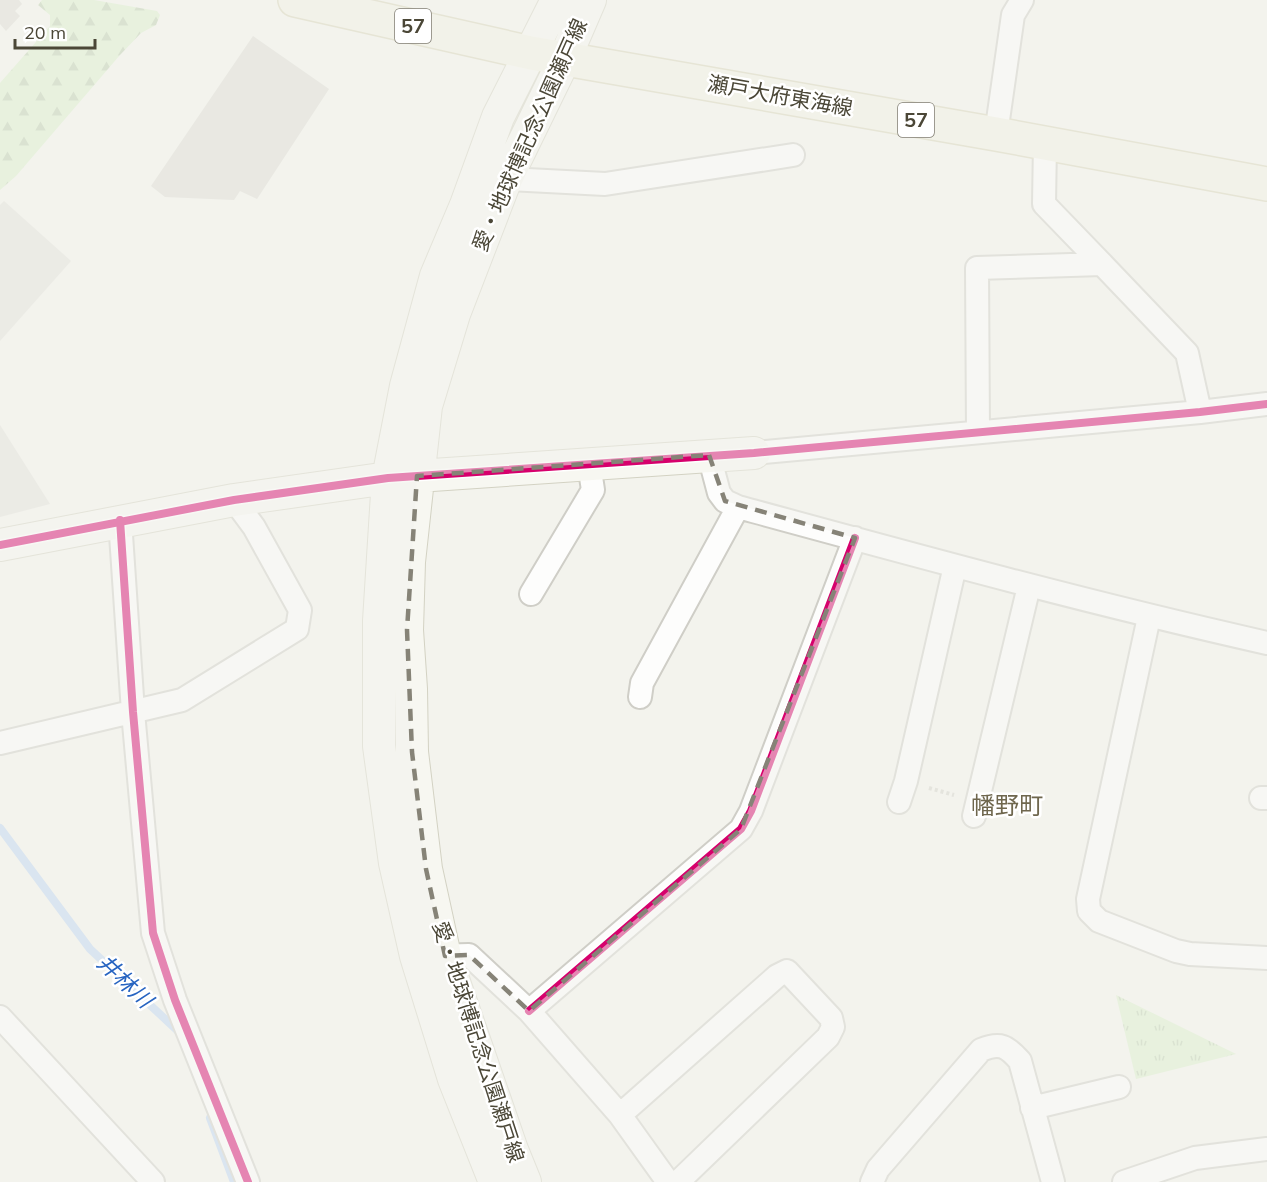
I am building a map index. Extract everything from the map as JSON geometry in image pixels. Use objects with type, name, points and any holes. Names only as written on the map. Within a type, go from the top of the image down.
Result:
[{"type":"main road","name":"瀬戸大府東海線","points":[[295,0],[531,52],[1267,184]]},
{"type":"main road","name":"愛・地球博記念公園瀬戸線","points":[[525,1182],[395,863],[379,746],[379,621],[403,477],[406,386],[436,276],[466,205],[498,117],[557,0]]},
{"type":"main road","name":"愛・地球博記念公園瀬戸線","points":[[403,477],[454,314],[506,179],[565,58],[590,0]]},
{"type":"main road","points":[[0,545],[120,520],[234,500],[403,477],[754,453]]},
{"type":"main road","name":"愛・地球博記念公園瀬戸線","points":[[431,956],[454,1079],[495,1182]]},
{"type":"street","points":[[996,134],[1013,15],[1022,0]]},
{"type":"street","points":[[1045,143],[1044,204],[1186,353],[1200,412]]},
{"type":"street","points":[[506,179],[605,184],[793,155]]},
{"type":"street","points":[[978,432],[976,268],[1102,264]]},
{"type":"street","points":[[754,453],[1267,404]]},
{"type":"street","points":[[709,455],[719,493],[725,501],[738,507],[1029,586],[1267,644]]},
{"type":"street","points":[[531,594],[593,490],[589,464]]},
{"type":"street","points":[[0,743],[182,700],[297,628],[300,610],[254,527],[234,500]]},
{"type":"street","points":[[640,697],[642,682],[738,507]]},
{"type":"street","points":[[120,520],[133,712],[153,933],[175,1000],[248,1182]]},
{"type":"street","points":[[529,1011],[741,829],[751,811],[855,538]]},
{"type":"street","points":[[899,802],[906,781],[955,566]]},
{"type":"street","points":[[976,809],[1029,586]]},
{"type":"street","points":[[1149,616],[1088,899],[1089,911],[1099,921],[1176,951],[1190,954],[1267,958]]},
{"type":"street","points":[[431,956],[469,955],[529,1011],[620,1115],[668,1182]]},
{"type":"street","points":[[620,1115],[777,975],[787,971],[831,1018],[833,1027],[828,1037],[678,1182]]},
{"type":"street","points":[[0,1017],[153,1182]]},
{"type":"street","points":[[872,1182],[878,1169],[981,1050],[994,1044],[1010,1050],[1020,1060],[1053,1182]]},
{"type":"street","points":[[1032,1108],[1119,1087]]},
{"type":"street","points":[[1124,1182],[1195,1158],[1267,1149]]},
{"type":"path","points":[[906,781],[976,809]]},
{"type":"highlighted area","points":[[709,455],[725,501],[855,538],[741,829],[529,1011],[469,955],[445,956],[426,869],[412,752],[407,630],[417,476]]},
{"type":"green space","points":[[42,0],[94,0],[157,11],[160,15],[156,25],[141,33],[120,55],[16,176],[0,190],[0,83],[50,26],[50,15],[38,5]]},
{"type":"green space","points":[[1116,995],[1236,1054],[1136,1079]]},
{"type":"shaded area","points":[[4,201],[71,261],[0,341],[0,205]]},
{"type":"shaded area","points":[[0,425],[50,504],[0,517]]},
{"type":"building","points":[[0,0],[19,0],[22,4],[15,11],[20,16],[6,31],[0,24]]},
{"type":"building","points":[[253,36],[329,89],[257,199],[240,191],[234,200],[165,197],[151,186]]},
{"type":"waterway","name":"井林川","points":[[0,828],[90,949],[179,1032]]},
{"type":"waterway","name":"井林川","points":[[210,1118],[234,1182]]},
{"type":"cycle path","points":[[0,545],[234,500],[388,478],[754,453],[1267,404]]},
{"type":"cycle path","points":[[120,520],[133,712],[153,933],[175,1000],[248,1182]]},
{"type":"cycle path","points":[[529,1011],[741,829],[751,811],[855,538]]},
{"type":"district","name":"幡野町","points":[[1007,806]]}]
